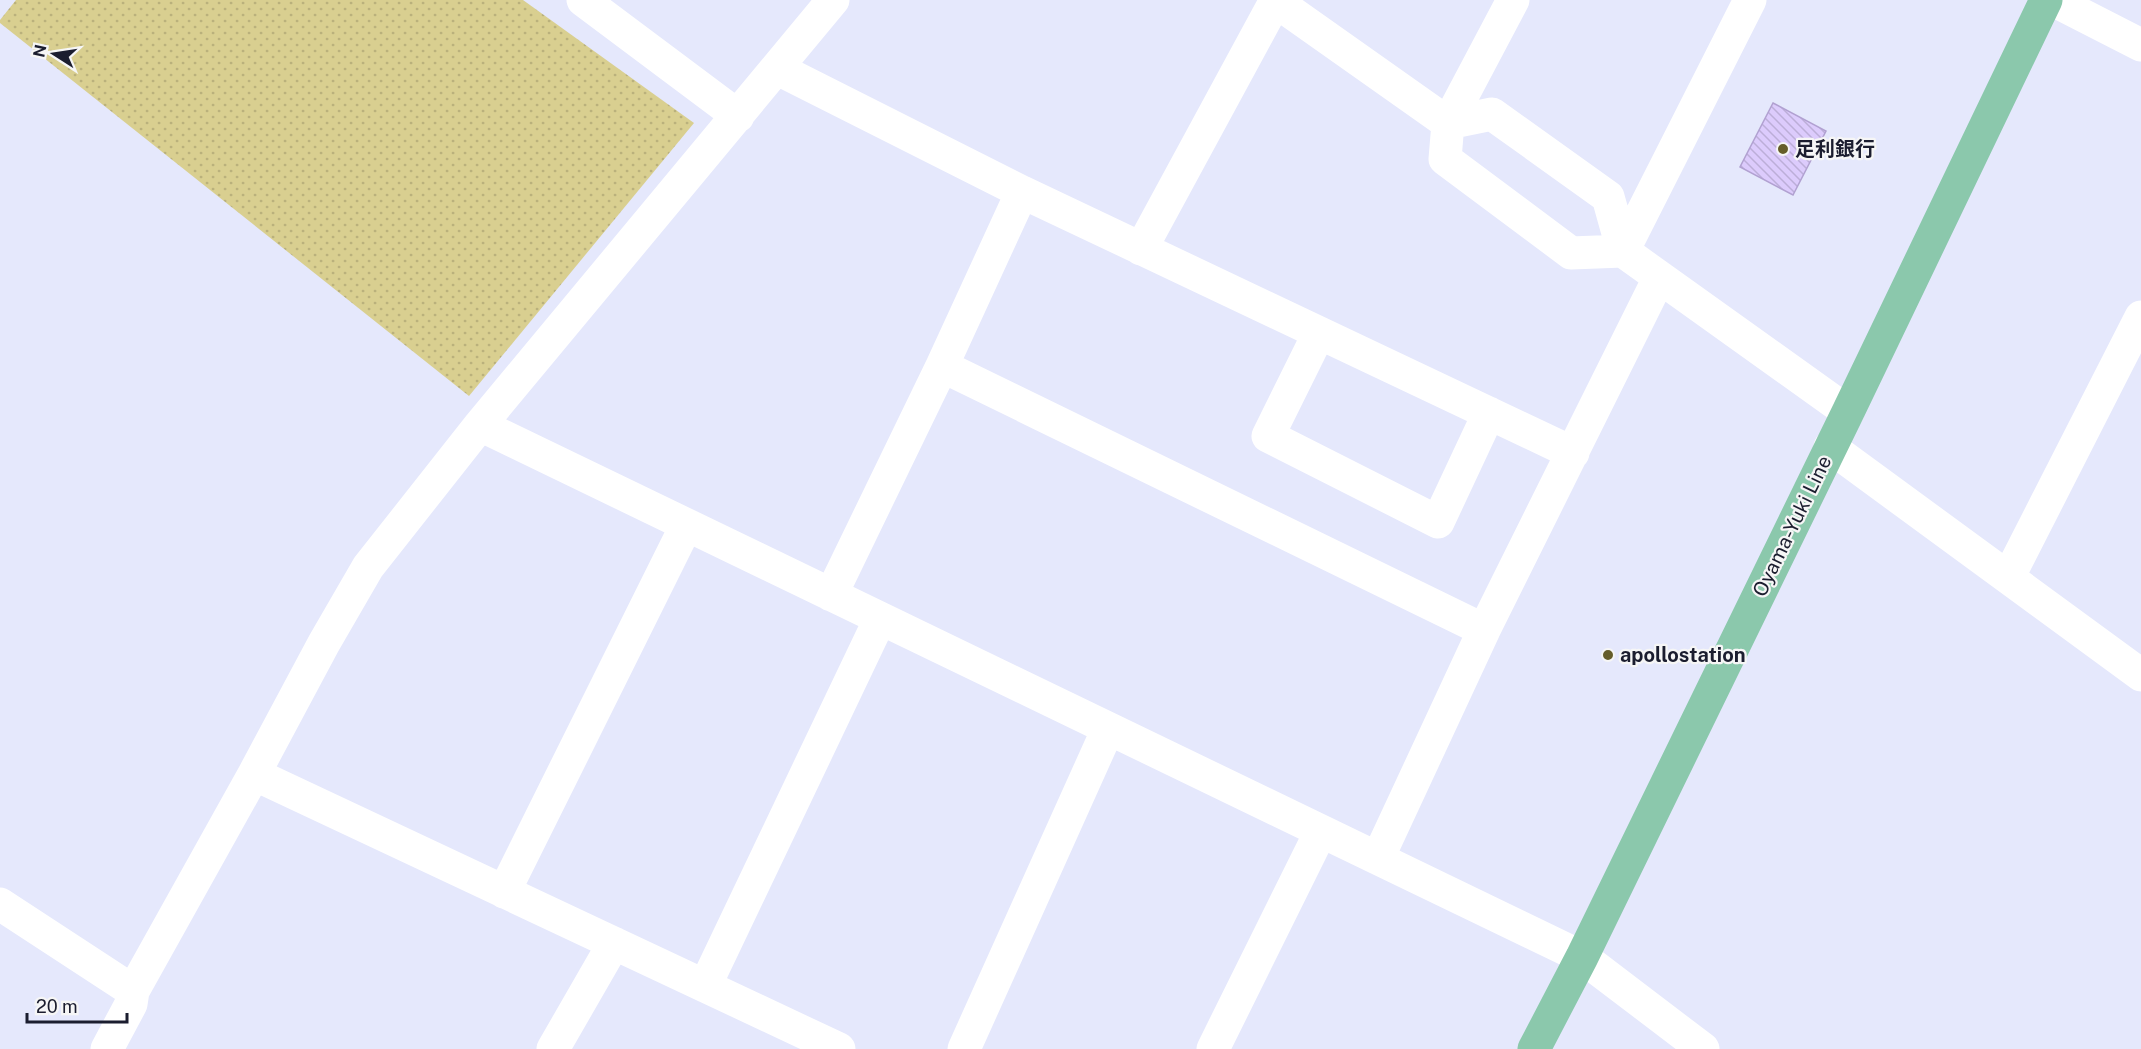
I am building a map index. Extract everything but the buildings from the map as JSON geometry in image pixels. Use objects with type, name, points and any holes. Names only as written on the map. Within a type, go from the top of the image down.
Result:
[{"type":"main road","name":"Oyama-Yuki Line","points":[[1534,1049],[1582,957],[2046,0]]},
{"type":"street","points":[[583,0],[738,116]]},
{"type":"street","points":[[107,1049],[131,1004],[133,991],[368,567],[480,425],[833,0]]},
{"type":"street","points":[[1141,249],[1275,0],[1448,123],[1492,114],[1608,197],[1623,250],[1848,412]]},
{"type":"street","points":[[1513,0],[1448,123],[1445,159],[1571,253],[1623,250]]},
{"type":"street","points":[[1623,250],[1750,0]]},
{"type":"street","points":[[2053,0],[2141,45]]},
{"type":"street","points":[[778,69],[1022,192],[1573,453]]},
{"type":"street","points":[[831,595],[942,366],[1022,192]]},
{"type":"street","points":[[1378,858],[1484,630],[1659,278]]},
{"type":"street","points":[[2009,576],[2141,317]]},
{"type":"street","points":[[1319,333],[1268,436],[1438,522],[1489,413]]},
{"type":"street","points":[[942,366],[1484,630]]},
{"type":"street","points":[[480,425],[1582,957],[1703,1049]]},
{"type":"street","points":[[1830,447],[2141,675]]},
{"type":"street","points":[[504,892],[686,526]]},
{"type":"street","points":[[705,986],[880,619]]},
{"type":"street","points":[[964,1049],[1108,729]]},
{"type":"street","points":[[254,774],[839,1049]]},
{"type":"street","points":[[1213,1049],[1321,831]]},
{"type":"street","points":[[0,904],[133,991]]},
{"type":"street","points":[[554,1049],[614,943]]},
{"type":"shaded area","points":[[16,0],[523,0],[694,123],[469,396],[0,23]]},
{"type":"place","name":"足利銀行","points":[[1783,149]]},
{"type":"place","name":"apollostation","points":[[1608,655]]}]
